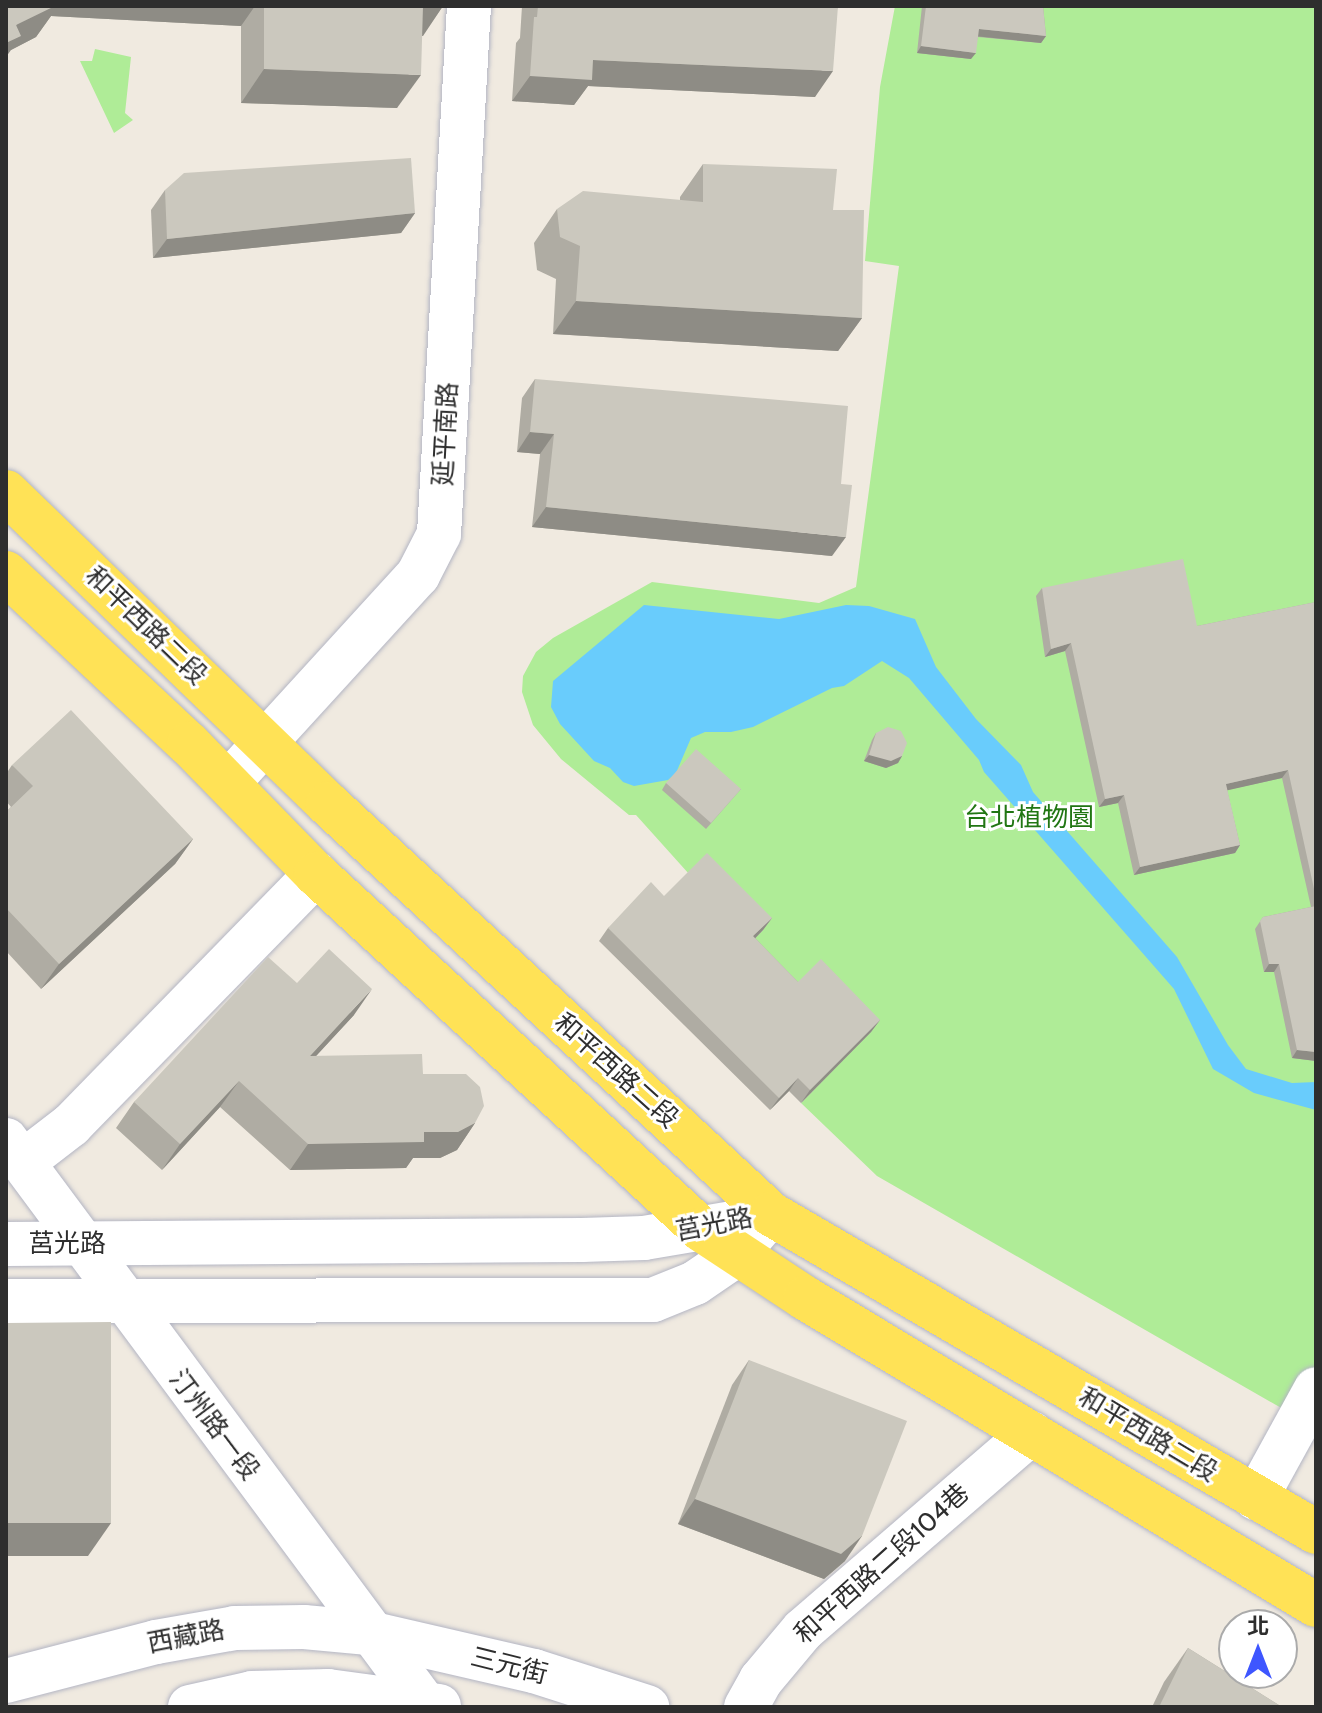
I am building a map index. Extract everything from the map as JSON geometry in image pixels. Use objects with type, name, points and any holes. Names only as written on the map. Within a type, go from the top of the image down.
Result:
[{"type":"main road","name":"和平西路二段","points":[[6,492],[533,997],[771,1214],[1316,1532]]},
{"type":"main road","points":[[10,586],[228,783],[316,874],[702,1230],[736,1255],[1316,1605]]},
{"type":"street","name":"延平南路","points":[[228,783],[267,744],[418,575],[439,534],[469,6]]},
{"type":"street","points":[[14,1151],[71,1125],[316,874]]},
{"type":"street","name":"汀州路一段","points":[[14,1151],[369,1633],[432,1706]]},
{"type":"street","name":"莒光路","points":[[6,1244],[644,1238],[702,1230],[771,1214]]},
{"type":"street","name":"莒光路","points":[[6,1301],[653,1300],[695,1283],[736,1255],[771,1214]]},
{"type":"street","points":[[1256,1498],[1316,1389]]},
{"type":"street","name":"和平西路二段104巷","points":[[746,1707],[761,1680],[803,1630],[1031,1433]]},
{"type":"street","name":"西藏路","points":[[6,1681],[156,1642],[235,1628],[304,1627],[369,1633]]},
{"type":"street","name":"三元街","points":[[369,1633],[534,1671],[647,1707]]},
{"type":"street","points":[[190,1707],[252,1693],[328,1691],[432,1706]]},
{"type":"green space","name":"台北植物園","points":[[895,6],[1316,6],[1316,1428],[877,1176],[801,1103],[832,1071],[726,967],[763,930],[689,874],[636,815],[629,815],[561,759],[533,725],[522,692],[523,676],[536,652],[553,638],[652,582],[819,603],[856,587],[899,266],[865,261],[880,87]]},
{"type":"green space","points":[[95,49],[131,57],[125,113],[133,120],[114,133],[80,61],[92,61]]},
{"type":"water","points":[[644,605],[779,619],[846,605],[869,606],[915,619],[936,667],[976,719],[1021,765],[1033,792],[1177,957],[1228,1045],[1246,1069],[1292,1083],[1316,1082],[1316,1110],[1254,1093],[1213,1069],[1174,989],[984,772],[979,760],[909,678],[882,661],[844,686],[832,688],[753,727],[731,732],[705,732],[691,738],[676,773],[668,780],[634,786],[623,782],[610,768],[594,761],[560,724],[551,707],[553,681]]},
{"type":"building","points":[[6,6],[55,6],[16,25],[21,36],[6,43]]},
{"type":"building","points":[[264,6],[423,6],[421,75],[264,69]]},
{"type":"building","points":[[538,6],[838,6],[833,71],[593,60],[592,80],[530,76],[534,17],[537,17]]},
{"type":"building","points":[[926,6],[1043,6],[1046,36],[979,29],[976,53],[921,46]]},
{"type":"building","points":[[411,158],[415,213],[167,239],[165,190],[184,173]]},
{"type":"building","points":[[703,164],[837,169],[833,210],[864,210],[862,318],[576,301],[580,246],[560,237],[557,209],[583,191],[703,202]]},
{"type":"building","points":[[535,379],[848,406],[841,484],[852,485],[846,537],[546,507],[554,434],[530,432]]},
{"type":"building","points":[[1183,559],[1197,626],[1316,602],[1316,898],[1288,770],[1226,784],[1240,845],[1140,867],[1124,795],[1105,799],[1071,643],[1051,649],[1042,588]]},
{"type":"building","points":[[71,710],[193,839],[59,964],[6,908],[6,812],[33,786],[12,765]]},
{"type":"building","points":[[888,727],[901,731],[907,743],[902,756],[891,761],[869,755],[876,733]]},
{"type":"building","points":[[696,749],[741,789],[711,823],[666,783]]},
{"type":"building","points":[[707,853],[772,918],[753,936],[798,982],[821,959],[880,1020],[810,1090],[798,1078],[779,1098],[608,928],[651,882],[664,896]]},
{"type":"building","points":[[1316,906],[1316,1052],[1297,1050],[1279,964],[1269,964],[1260,921],[1263,917]]},
{"type":"building","points":[[329,949],[372,989],[310,1056],[422,1054],[423,1074],[466,1074],[480,1087],[484,1106],[475,1123],[458,1132],[424,1132],[424,1142],[308,1144],[239,1081],[180,1144],[134,1102],[268,957],[297,983]]},
{"type":"building","points":[[111,1322],[111,1523],[6,1523],[6,1323]]},
{"type":"building","points":[[749,1360],[907,1421],[862,1536],[841,1554],[695,1499]]},
{"type":"building","points":[[1188,1648],[1218,1667],[1218,1689],[1253,1689],[1282,1707],[1159,1707]]}]
